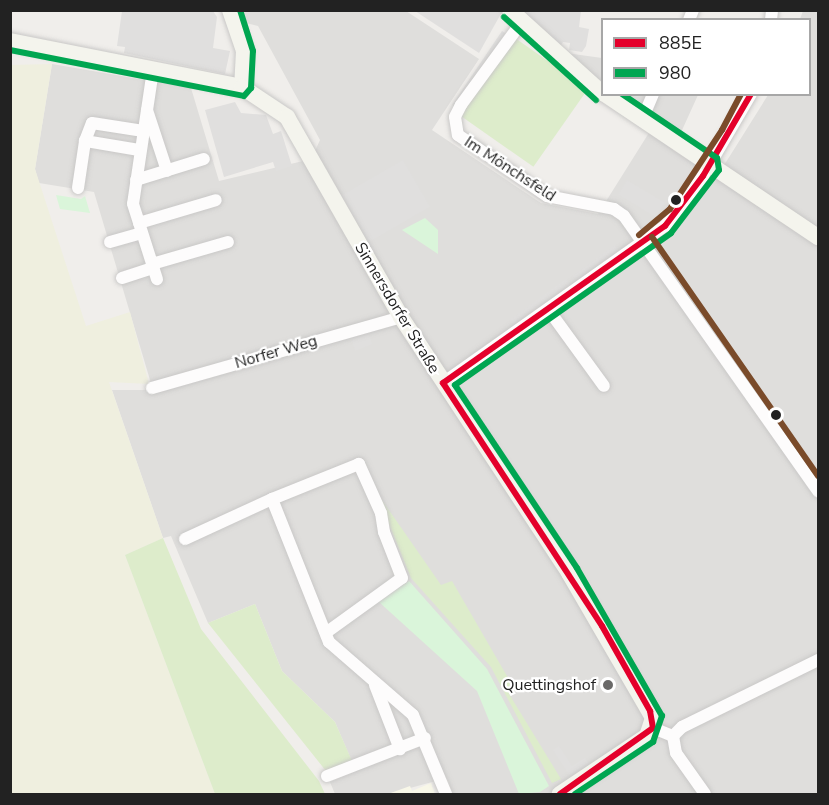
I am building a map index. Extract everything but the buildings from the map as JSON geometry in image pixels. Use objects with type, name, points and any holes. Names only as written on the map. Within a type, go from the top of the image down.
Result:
[{"type":"street","points":[[230,10],[244,51],[242,87]]},
{"type":"street","points":[[510,10],[521,23],[601,91]]},
{"type":"street","name":"Im Mönchsfeld","points":[[521,23],[461,105],[455,117],[458,135],[547,196],[614,210],[645,242],[819,491]]},
{"type":"street","name":"Sinnersdorfer Straße","points":[[10,42],[242,87],[286,117],[401,317],[596,618],[650,711],[652,728]]},
{"type":"street","points":[[153,70],[133,204],[154,270]]},
{"type":"street","points":[[607,96],[819,237]]},
{"type":"street","points":[[642,120],[652,96]]},
{"type":"street","points":[[443,382],[645,242],[677,215],[711,165],[750,96]]},
{"type":"street","points":[[147,110],[167,171]]},
{"type":"street","points":[[78,188],[85,141],[93,123],[143,131]]},
{"type":"street","points":[[85,141],[140,150]]},
{"type":"street","points":[[136,180],[204,159]]},
{"type":"street","points":[[110,242],[140,228],[216,200]]},
{"type":"street","points":[[122,278],[154,270],[228,242]]},
{"type":"street","points":[[548,309],[604,386]]},
{"type":"street","name":"Norfer Weg","points":[[152,388],[401,317]]},
{"type":"street","points":[[185,539],[272,499],[359,464],[381,513],[384,532],[402,578],[327,632]]},
{"type":"street","points":[[272,499],[327,632],[329,642],[375,685],[413,715],[446,795]]},
{"type":"street","points":[[673,736],[682,727],[819,660]]},
{"type":"street","points":[[375,685],[400,749]]},
{"type":"street","points":[[570,792],[641,740],[652,728],[673,736]]},
{"type":"street","points":[[673,736],[676,753],[705,795]]},
{"type":"street","points":[[327,776],[424,738]]},
{"type":"shaded area","points":[[503,10],[479,53],[415,11]]},
{"type":"shaded area","points":[[122,11],[213,11],[217,17],[213,48],[230,51],[225,74],[124,53],[125,47],[117,46]]},
{"type":"shaded area","points":[[239,11],[406,11],[479,59],[432,130],[541,203],[598,214],[657,120],[621,96],[698,96],[673,150],[716,178],[767,96],[811,96],[811,18],[800,18],[803,11],[818,11],[818,794],[453,794],[447,778],[388,794],[335,794],[330,782],[356,771],[335,722],[282,671],[255,604],[208,623],[171,536],[163,538],[112,390],[153,390],[94,192],[39,183],[35,169],[52,64],[191,88],[219,181],[303,161],[315,151],[320,140],[258,26],[246,23]]},
{"type":"shaded area","points":[[523,11],[581,11],[579,27],[589,29],[586,46],[582,52],[569,50],[570,43],[563,42],[560,47]]},
{"type":"shaded area","points":[[502,31],[505,33],[456,107],[452,105]]},
{"type":"shaded area","points":[[566,53],[601,58],[601,81]]},
{"type":"shaded area","points":[[235,102],[241,113],[266,115],[273,134],[281,131],[292,166],[276,171],[273,162],[224,177],[205,110]]},
{"type":"shaded area","points":[[403,160],[430,207],[367,243],[340,196]]},
{"type":"shaded area","points":[[627,180],[665,203],[656,217],[618,195]]},
{"type":"shaded area","points":[[615,245],[620,252],[578,283],[573,276]]},
{"type":"shaded area","points":[[566,279],[571,286],[515,327],[510,320]]},
{"type":"shaded area","points":[[368,331],[372,344],[355,351],[351,337]]},
{"type":"shaded area","points":[[559,746],[572,766],[585,758],[589,764],[570,776],[553,750]]},
{"type":"shaded area","points":[[431,783],[435,794],[388,794],[410,786],[412,791]]},
{"type":"green space","points":[[515,38],[588,89],[533,167],[461,116]]},
{"type":"green space","points":[[52,64],[35,169],[86,326],[130,312],[149,384],[109,382],[163,538],[125,555],[215,794],[11,794],[10,65]]},
{"type":"green space","points":[[56,195],[81,199],[85,196],[90,213],[60,209]]},
{"type":"green space","points":[[425,218],[438,230],[438,254],[402,230]]},
{"type":"green space","points":[[375,490],[441,585],[452,581],[515,690],[509,694],[561,779],[552,783],[491,667],[411,578]]},
{"type":"green space","points":[[163,538],[201,629],[319,781],[325,794],[215,794],[125,555]]},
{"type":"green space","points":[[409,581],[487,669],[549,786],[540,792],[519,794],[477,691],[379,602]]},
{"type":"green space","points":[[255,604],[282,671],[335,722],[352,761],[326,771],[208,623]]},
{"type":"transit line","name":"980","points":[[10,50],[244,96],[251,88],[253,51],[240,10]]},
{"type":"transit line","name":"980","points":[[504,17],[596,100]]},
{"type":"transit line","name":"980","points":[[575,794],[653,742],[662,716],[577,568],[455,385],[671,233],[719,170],[717,158],[625,96]]},
{"type":"transit line","points":[[639,235],[670,209],[722,130],[740,96]]},
{"type":"transit line","name":"885E","points":[[443,383],[665,226],[703,176],[750,96]]},
{"type":"transit line","points":[[652,237],[818,476]]},
{"type":"transit line","name":"885E","points":[[443,383],[602,626],[650,711],[653,728]]},
{"type":"transit line","name":"885E","points":[[560,794],[653,728]]},
{"type":"place","name":"Quettingshof","points":[[608,685]]}]
